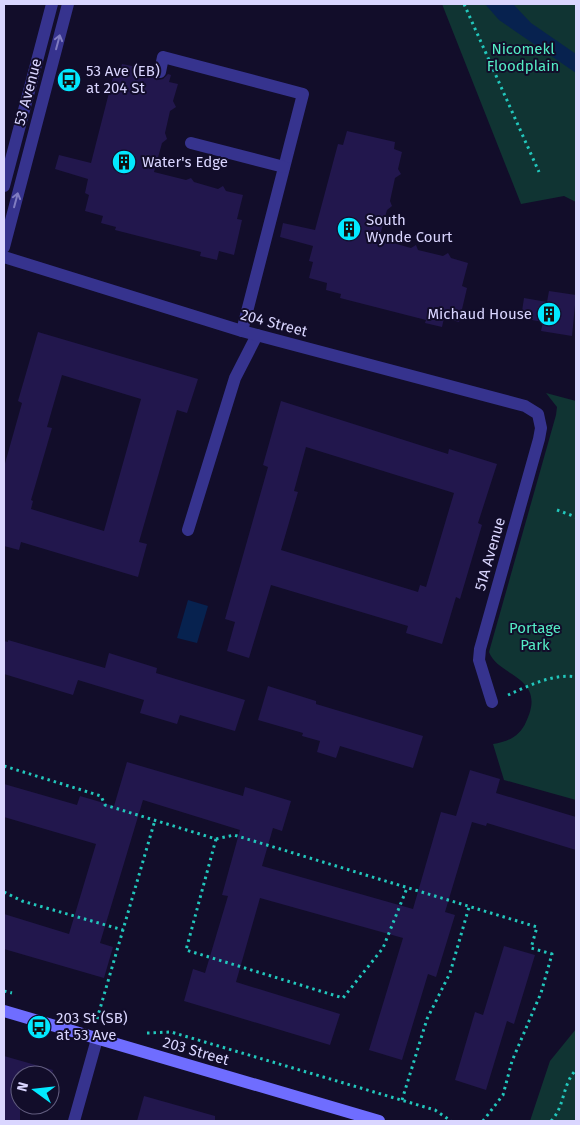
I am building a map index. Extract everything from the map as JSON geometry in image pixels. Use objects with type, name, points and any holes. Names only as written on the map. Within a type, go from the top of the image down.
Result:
[{"type":"main road","name":"203 Street","points":[[4,1011],[379,1121]]},
{"type":"street","name":"53 Avenue","points":[[4,186],[52,4]]},
{"type":"street","name":"53 Avenue","points":[[4,247],[68,4]]},
{"type":"street","points":[[160,72],[163,58],[303,94],[242,331]]},
{"type":"street","points":[[191,143],[284,168]]},
{"type":"street","name":"204 Street","points":[[4,257],[242,331],[524,406],[538,414]]},
{"type":"street","points":[[188,530],[234,378],[257,335]]},
{"type":"street","name":"51A Avenue","points":[[492,702],[479,660],[480,649],[539,439],[541,428],[538,414]]},
{"type":"street","points":[[74,1121],[96,1039]]},
{"type":"path","points":[[464,4],[539,172]]},
{"type":"path","points":[[557,510],[576,517]]},
{"type":"path","points":[[492,702],[526,686],[566,675],[576,677]]},
{"type":"path","points":[[4,766],[101,796],[105,805],[216,839],[234,835],[537,927],[530,948],[552,954],[541,993],[512,1061],[503,1095],[483,1121]]},
{"type":"path","points":[[97,1019],[155,820]]},
{"type":"path","points":[[216,839],[186,950],[343,998],[383,948],[407,888]]},
{"type":"path","points":[[4,892],[22,901],[123,930]]},
{"type":"path","points":[[402,1100],[426,1019],[450,973],[469,907]]},
{"type":"path","points":[[4,991],[13,994]]},
{"type":"path","points":[[88,1016],[105,1021]]},
{"type":"path","points":[[141,1032],[151,1034],[171,1032],[440,1112],[451,1121]]},
{"type":"path","points":[[552,1121],[559,1114],[569,1079],[576,1070]]},
{"type":"green space","name":"Nicomekl Floodplain","points":[[442,4],[576,4],[576,202],[564,196],[521,204]]},
{"type":"green space","name":"Portage Park","points":[[546,393],[576,401],[576,800],[504,780],[493,744],[504,742],[517,735],[526,722],[531,707],[531,695],[526,686],[494,660],[489,652],[556,415],[557,407]]},
{"type":"green space","points":[[576,1029],[576,1121],[530,1121],[550,1061]]},
{"type":"water","points":[[485,4],[513,4],[531,23],[576,54],[576,73],[499,20]]},
{"type":"water","points":[[188,600],[208,606],[197,643],[177,638]]},
{"type":"building","name":"Water's Edge","points":[[122,64],[152,70],[153,75],[158,80],[163,79],[168,74],[171,75],[169,82],[178,84],[173,101],[176,107],[170,111],[165,133],[167,139],[162,143],[154,172],[186,180],[191,178],[194,182],[218,189],[223,186],[226,191],[243,195],[237,219],[242,220],[234,255],[219,251],[217,260],[200,256],[201,252],[115,230],[116,227],[101,223],[103,216],[85,211],[89,195],[85,193],[88,179],[55,169],[59,155],[91,163],[113,77],[118,78]]},
{"type":"building","name":"South Wynde Court","points":[[347,131],[395,142],[394,149],[402,152],[398,169],[401,174],[395,178],[390,201],[392,206],[387,210],[379,239],[411,248],[416,245],[418,250],[443,256],[448,253],[451,258],[468,263],[462,286],[467,288],[459,322],[444,318],[442,327],[425,323],[426,320],[340,298],[341,294],[326,290],[327,283],[309,278],[313,262],[309,261],[313,246],[280,237],[283,223],[315,230],[338,144],[343,145]]},
{"type":"building","name":"Michaud House","points":[[549,291],[576,295],[572,336],[541,331],[543,322],[521,318],[524,298],[547,302]]},
{"type":"building","points":[[38,332],[198,379],[187,413],[177,410],[139,542],[147,544],[138,577],[21,542],[19,550],[4,546],[4,467],[22,403],[18,401]],"holes":[[[62,375],[141,399],[104,531],[31,509],[33,501],[31,500],[52,428],[47,427]]]},
{"type":"building","points":[[281,401],[448,454],[449,449],[497,464],[478,523],[482,525],[460,599],[456,597],[442,644],[406,633],[408,626],[271,585],[249,658],[227,651],[235,622],[225,619],[268,467],[263,465]],"holes":[[[306,447],[454,493],[426,587],[420,585],[418,592],[281,550],[298,492],[294,491]]]},
{"type":"building","points":[[8,640],[105,668],[109,653],[157,668],[156,673],[245,700],[235,731],[180,715],[177,724],[140,713],[144,700],[78,680],[73,695],[4,674],[4,641],[8,642]]},
{"type":"building","points":[[268,686],[316,701],[316,704],[423,736],[413,768],[340,746],[336,758],[317,752],[320,741],[302,736],[303,733],[258,720]]},
{"type":"building","points":[[127,762],[243,796],[245,787],[291,801],[282,831],[273,828],[262,866],[413,909],[441,812],[456,816],[470,770],[500,779],[496,793],[576,817],[576,850],[487,823],[486,826],[472,822],[445,912],[455,915],[436,977],[428,974],[402,1060],[369,1050],[403,938],[260,898],[236,982],[340,1014],[330,1045],[184,1001],[193,969],[205,973],[228,896],[222,895],[240,830],[143,800],[100,943],[113,947],[104,978],[4,949],[4,914],[69,934],[96,844],[4,817],[4,784],[77,805],[80,796],[114,806]]},
{"type":"building","points":[[504,946],[535,955],[514,1024],[507,1021],[486,1090],[455,1080],[475,1012],[483,1015]]},
{"type":"building","points":[[4,1056],[36,1065],[10,1065],[10,1115],[20,1115],[20,1121],[4,1121]]},
{"type":"building","points":[[144,1096],[215,1116],[215,1121],[137,1121]]},
{"type":"place","name":"53 Ave (EB) at 204 St","points":[[69,80]]},
{"type":"place","name":"Water's Edge","points":[[124,162]]},
{"type":"place","name":"South Wynde Court","points":[[349,229]]},
{"type":"place","name":"Michaud House","points":[[549,314]]},
{"type":"place","name":"203 St (SB) at 53 Ave","points":[[39,1027]]}]
